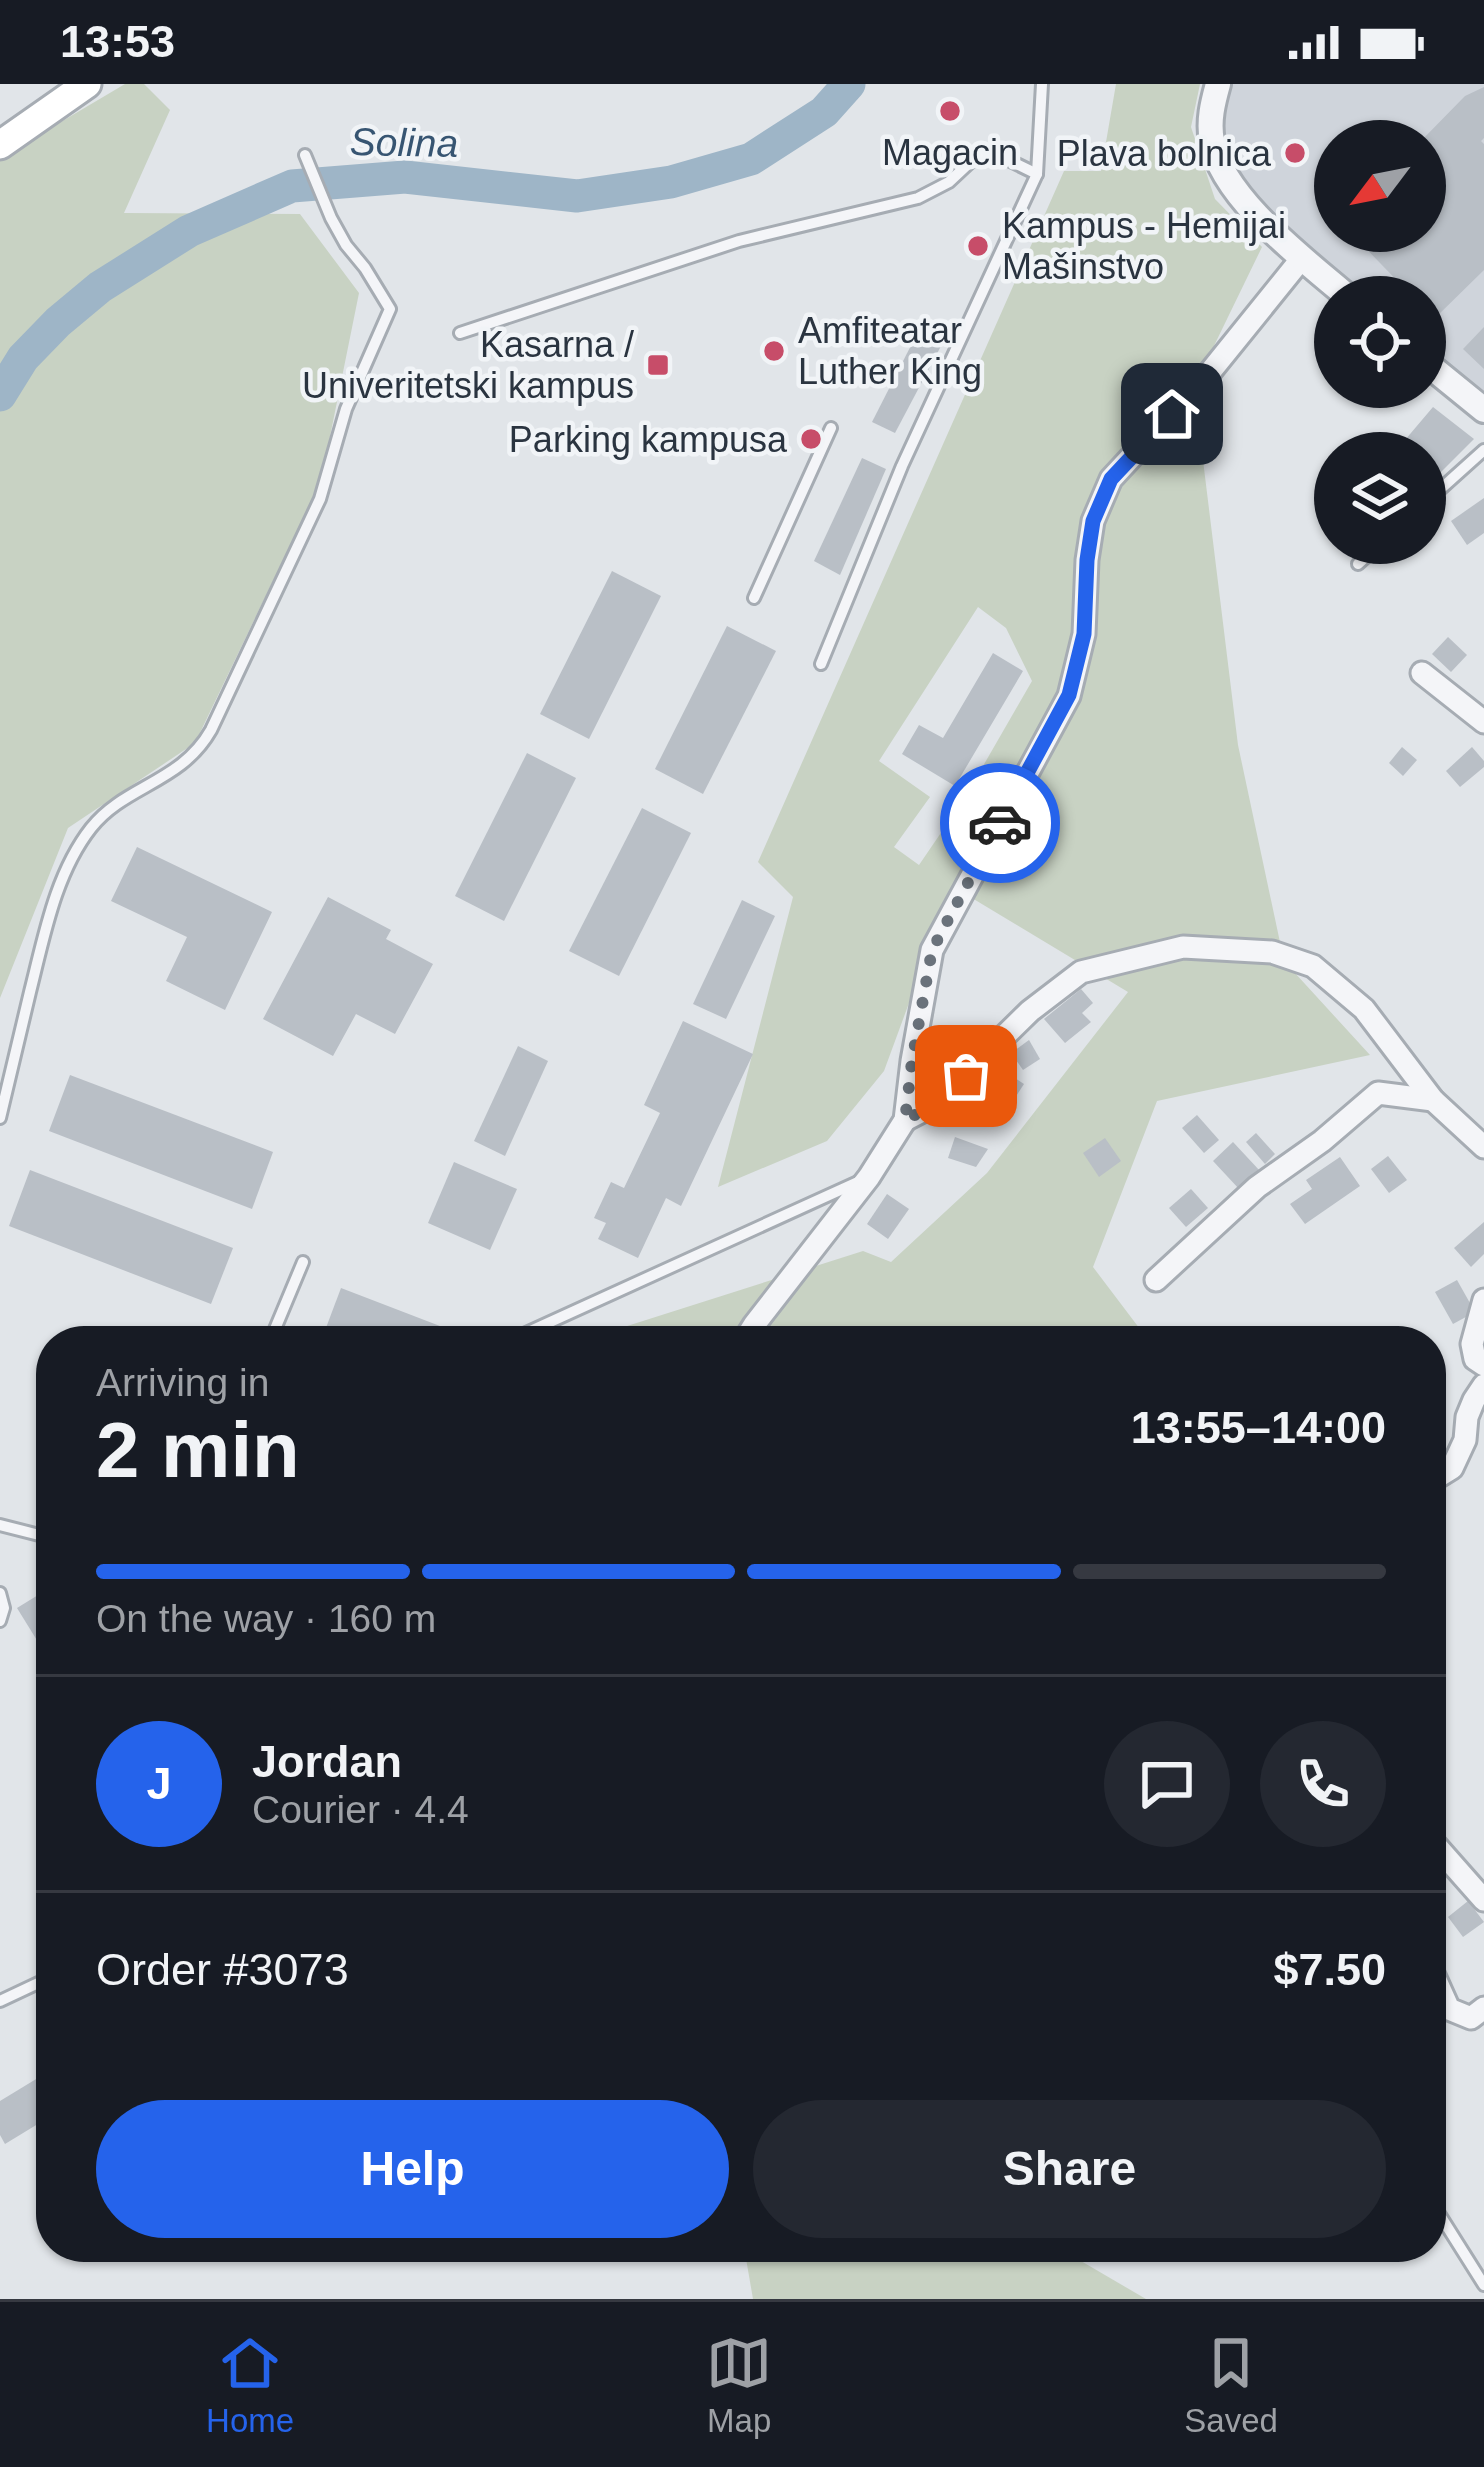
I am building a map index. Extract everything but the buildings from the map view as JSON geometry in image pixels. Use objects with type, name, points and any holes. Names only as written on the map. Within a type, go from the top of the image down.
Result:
[{"type":"main road","points":[[0,145],[87,84]]},
{"type":"street","points":[[1218,84],[1211,137],[1226,177],[1246,203],[1323,276]]},
{"type":"street","points":[[753,1326],[868,1177],[905,1120],[932,950],[1069,695],[1084,634],[1093,521],[1111,479],[1210,372],[1301,258]]},
{"type":"street","points":[[1446,379],[1484,410]]},
{"type":"street","points":[[1421,674],[1484,722]]},
{"type":"street","points":[[905,1120],[934,1105],[1030,1011],[1081,972],[1184,947],[1271,952],[1313,966],[1364,1009],[1433,1100],[1484,1147]]},
{"type":"street","points":[[1156,1280],[1256,1187],[1322,1141],[1378,1093],[1433,1100]]},
{"type":"street","points":[[1484,1300],[1472,1344],[1474,1359],[1484,1365]]},
{"type":"street","points":[[1446,1471],[1465,1440],[1467,1417],[1484,1385]]},
{"type":"street","points":[[1446,1857],[1484,1900]]},
{"type":"street","points":[[1446,2002],[1449,2009],[1471,2018],[1484,2008]]},
{"type":"lane","points":[[820,664],[902,466],[1037,174],[1042,84]]},
{"type":"lane","points":[[460,333],[739,241],[918,198],[949,182],[981,152],[992,152],[1037,174]]},
{"type":"lane","points":[[0,1118],[50,913],[74,859],[94,825],[200,750],[320,499],[346,409],[389,309],[331,218],[305,155]]},
{"type":"lane","points":[[754,598],[831,428]]},
{"type":"lane","points":[[1446,484],[1484,450]]},
{"type":"lane","points":[[541,1326],[868,1177]]},
{"type":"lane","points":[[276,1326],[303,1262]]},
{"type":"lane","points":[[0,1525],[36,1534]]},
{"type":"lane","points":[[0,1593],[4,1608],[0,1621]]},
{"type":"lane","points":[[0,2001],[36,1984]]},
{"type":"lane","points":[[1446,2225],[1484,2285]]},
{"type":"shaded area","points":[[1218,84],[1484,84],[1484,410],[1446,379],[1446,276],[1327,276],[1226,177]]},
{"type":"green space","points":[[125,84],[144,84],[170,110],[124,213],[300,214],[359,293],[321,481],[195,743],[68,828],[0,998],[0,158]]},
{"type":"green space","points":[[1116,84],[1200,84],[1191,127],[1215,199],[1262,247],[1194,387],[1238,745],[1284,961],[1370,1055],[1157,1101],[1093,1267],[1138,1326],[627,1326],[863,1251],[891,1262],[987,1173],[1128,992],[952,886],[884,1071],[827,1141],[718,1187],[793,897],[758,862],[1064,171],[1101,171]],"holes":[[[978,607],[1006,628],[1032,681],[964,799],[919,865],[894,847],[930,797],[879,761]]]},
{"type":"green space","points":[[747,2262],[1083,2262],[1146,2299],[753,2299]]},
{"type":"waterway","name":"Solina","points":[[0,395],[23,358],[100,287],[189,231],[292,186],[405,177],[577,196],[671,182],[751,159],[824,112],[849,84]]},
{"type":"way so far","points":[[966,1076],[934,1105],[905,1120],[932,950],[1000,823]]},
{"type":"place","name":"Magacin","points":[[950,111]]},
{"type":"place","name":"Plava bolnica","points":[[1295,153]]},
{"type":"place","name":"Kampus - Hemijai Mašinstvo","points":[[978,246]]},
{"type":"place","name":"Amfiteatar Luther King","points":[[774,351]]},
{"type":"place","name":"Kasarna / Univeritetski kampus","points":[[658,365]]},
{"type":"place","name":"Parking kampusa","points":[[811,439]]},
{"type":"route","points":[[1000,823],[1069,695],[1084,634],[1093,521],[1111,479],[1172,414]]}]
